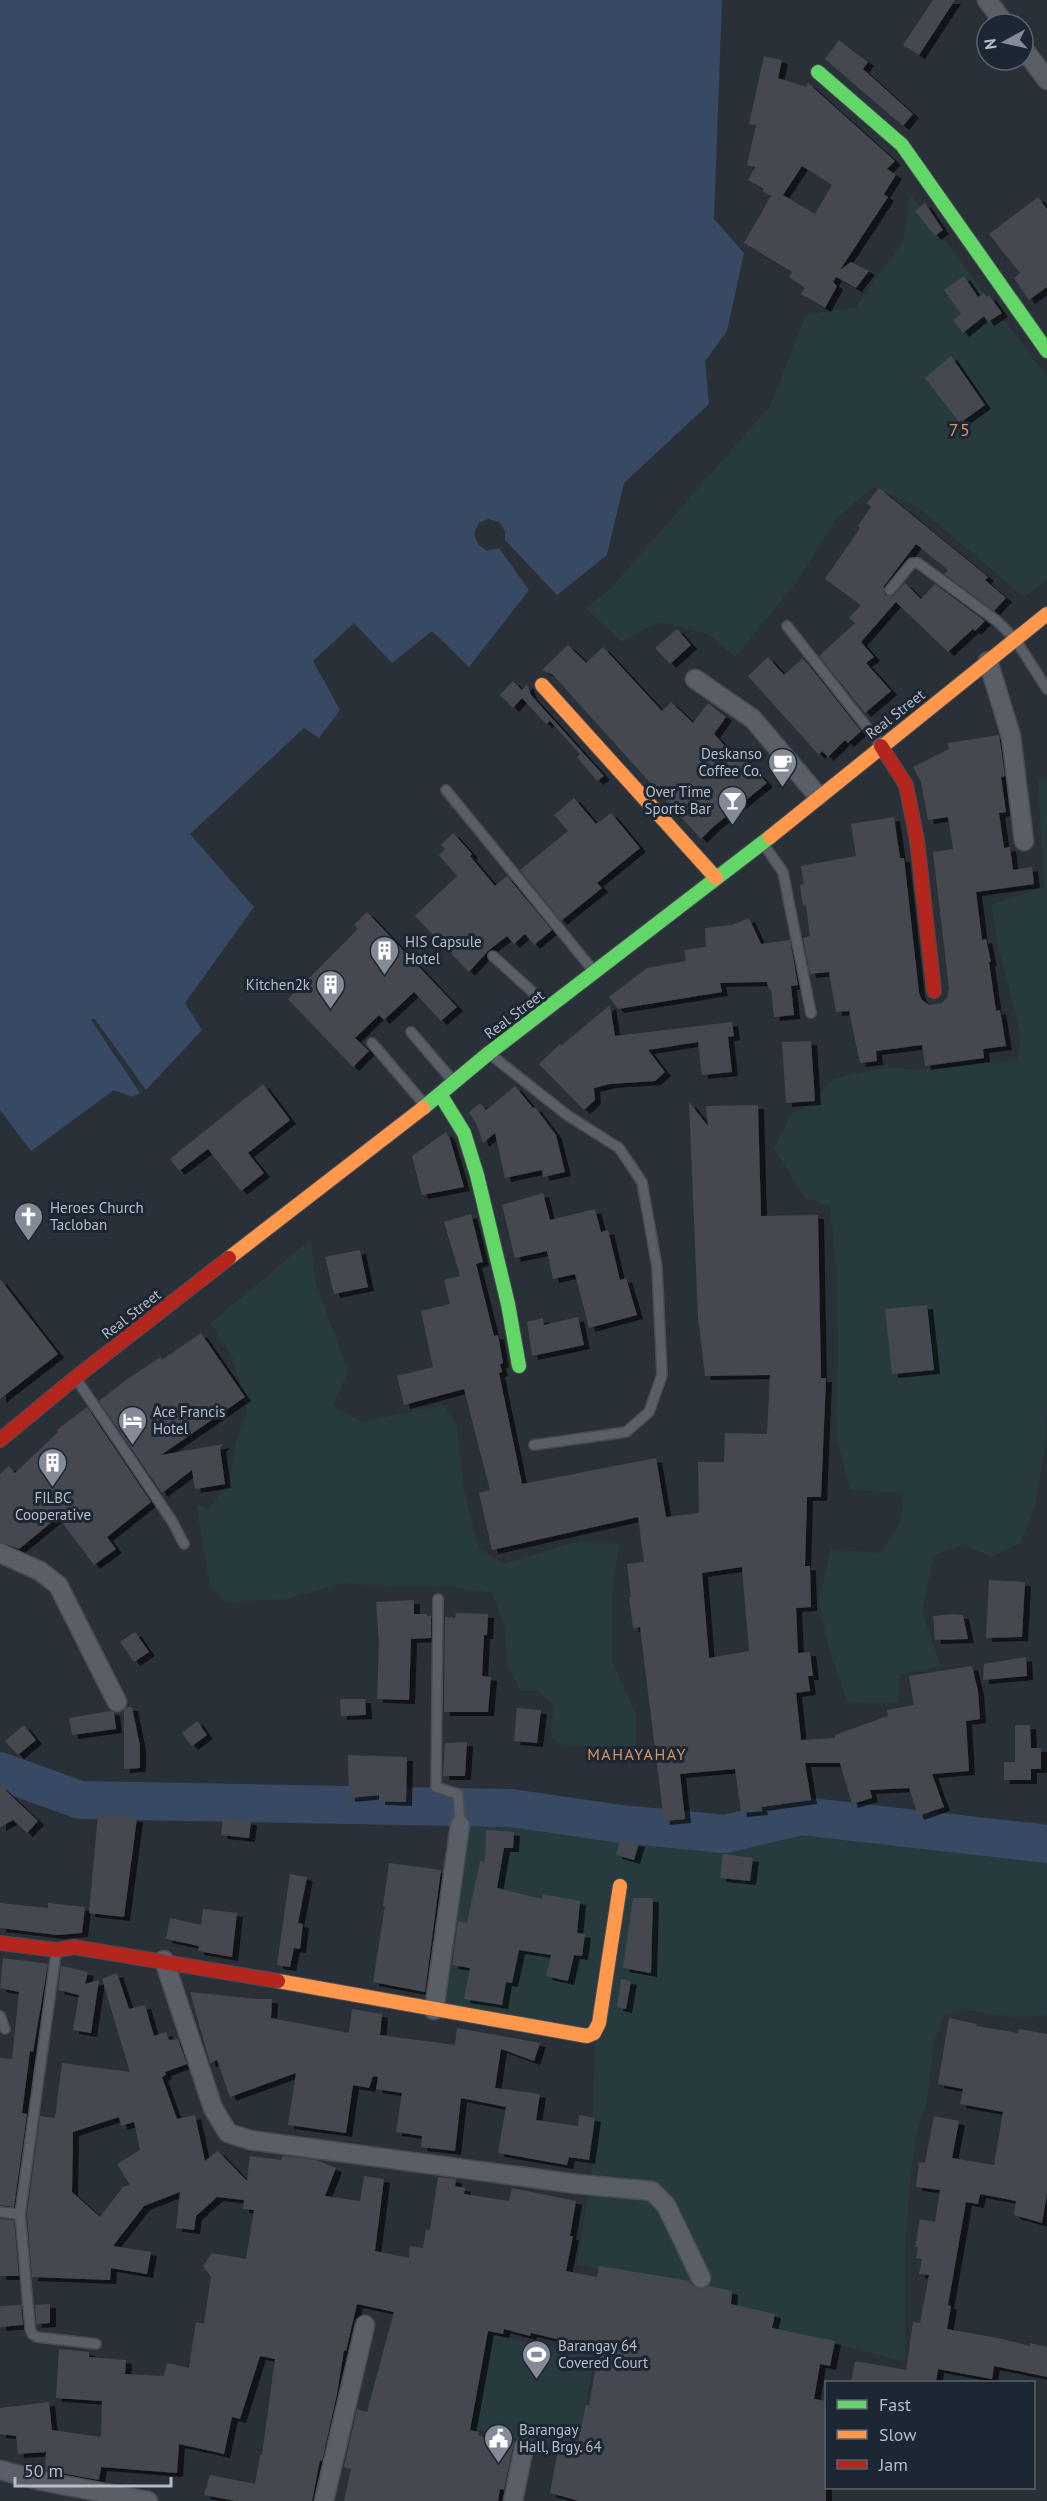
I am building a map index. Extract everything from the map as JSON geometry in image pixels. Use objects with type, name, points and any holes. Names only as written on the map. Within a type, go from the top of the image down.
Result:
[{"type":"street","points":[[1035,64],[1047,80]]},
{"type":"street","points":[[818,72],[902,145],[1047,351]]},
{"type":"street","name":"Real Street","points":[[0,1440],[75,1377],[455,1083],[489,1053],[763,843],[818,796],[1047,614]]},
{"type":"street","points":[[988,661],[1011,736],[1024,841]]},
{"type":"street","points":[[695,679],[753,719],[818,796]]},
{"type":"street","points":[[542,685],[716,878]]},
{"type":"street","points":[[882,746],[906,785],[917,840],[934,991]]},
{"type":"street","points":[[440,1094],[464,1133],[477,1175],[508,1304],[519,1366]]},
{"type":"street","points":[[0,1553],[40,1571],[58,1585],[117,1702]]},
{"type":"street","points":[[434,2010],[460,1825]]},
{"type":"street","points":[[0,1943],[57,1950],[74,1947],[164,1960],[587,2036],[594,2033],[599,2023],[620,1886]]},
{"type":"street","points":[[164,1960],[213,2108],[228,2133],[262,2141],[577,2184],[652,2191],[666,2205],[701,2278]]},
{"type":"street","points":[[324,2501],[365,2325]]},
{"type":"street","points":[[513,2501],[524,2447]]},
{"type":"street","points":[[0,2470],[42,2481],[148,2501]]},
{"type":"lane","points":[[890,590],[912,563],[918,563],[997,621],[1015,639],[1047,689]]},
{"type":"lane","points":[[787,626],[882,746]]},
{"type":"lane","points":[[446,790],[595,974]]},
{"type":"lane","points":[[763,843],[783,872],[811,1013]]},
{"type":"lane","points":[[493,956],[550,1008]]},
{"type":"lane","points":[[411,1032],[455,1083]]},
{"type":"lane","points":[[372,1043],[425,1106]]},
{"type":"lane","points":[[489,1053],[567,1115],[619,1148],[642,1182],[657,1267],[662,1375],[649,1412],[626,1432],[534,1445]]},
{"type":"lane","points":[[75,1377],[172,1521],[184,1544]]},
{"type":"lane","points":[[438,1599],[436,1786],[458,1794],[460,1825]]},
{"type":"lane","points":[[57,1950],[20,2214],[32,2334],[37,2337],[96,2344]]},
{"type":"lane","points":[[0,2016],[5,2029]]},
{"type":"lane","points":[[0,2212],[20,2214]]},
{"type":"green space","points":[[910,194],[1047,377],[1047,579],[1024,597],[918,507],[873,487],[836,519],[799,579],[735,657],[708,634],[659,622],[621,642],[586,608],[609,590],[770,406],[806,315],[856,307],[903,241]]},
{"type":"green space","points":[[1038,779],[1047,781],[1047,1412],[1045,1446],[1035,1508],[1020,1543],[992,1557],[963,1545],[934,1555],[922,1612],[941,1666],[900,1674],[898,1702],[847,1701],[829,1649],[818,1602],[831,1549],[881,1553],[901,1521],[904,1493],[850,1490],[836,1436],[837,1276],[830,1206],[805,1198],[774,1149],[792,1113],[815,1101],[833,1079],[886,1067],[919,1070],[1017,1060],[1021,1035],[999,951],[991,905],[1044,887]]},
{"type":"green space","points":[[311,1239],[315,1281],[348,1371],[333,1406],[362,1422],[443,1405],[457,1426],[464,1490],[478,1547],[503,1564],[580,1541],[619,1544],[612,1595],[612,1661],[636,1714],[636,1746],[562,1746],[551,1737],[553,1704],[538,1691],[521,1691],[507,1666],[505,1627],[492,1593],[450,1586],[398,1587],[344,1583],[286,1599],[224,1603],[209,1581],[196,1504],[209,1509],[230,1481],[235,1445],[247,1411],[232,1356],[211,1323]]},
{"type":"green space","points":[[511,1808],[621,1824],[696,1830],[731,1827],[797,1809],[945,1820],[1047,1822],[1047,2015],[1019,2018],[964,2010],[944,2014],[934,2042],[927,2101],[917,2131],[911,2172],[905,2248],[905,2362],[793,2332],[743,2326],[734,2299],[687,2291],[577,2264],[591,2176],[595,2041],[435,2007],[469,1811]]},
{"type":"green space","name":"Barangay 64 Covered Court","points":[[492,2335],[595,2356],[577,2450],[473,2429]]},
{"type":"water","points":[[0,0],[722,0],[714,219],[744,253],[727,331],[705,361],[709,404],[624,483],[607,555],[557,595],[505,540],[505,531],[499,522],[488,519],[479,523],[474,534],[478,544],[487,551],[499,548],[529,590],[469,667],[432,631],[392,663],[354,623],[313,661],[340,710],[319,738],[304,728],[190,834],[254,907],[185,1003],[202,1030],[146,1090],[94,1018],[91,1020],[140,1093],[132,1097],[114,1090],[31,1151],[0,1110]]},
{"type":"building","points":[[933,0],[955,0],[919,55],[903,45]]},
{"type":"building","points":[[839,40],[868,62],[863,69],[913,114],[903,126],[825,59]]},
{"type":"building","points":[[764,56],[782,60],[778,78],[806,87],[808,83],[895,161],[887,169],[896,175],[884,194],[888,197],[840,270],[851,262],[869,271],[856,288],[836,277],[833,282],[837,286],[825,308],[801,294],[805,288],[789,277],[792,272],[744,243],[771,196],[748,180],[755,167],[747,165],[756,125],[749,124]],"holes":[[[802,166],[832,185],[815,214],[783,195]]]},
{"type":"building","points":[[1038,197],[1047,209],[1047,287],[1029,300],[1014,278],[1020,273],[989,234]]},
{"type":"building","points":[[925,203],[943,230],[935,236],[915,211]]},
{"type":"building","points":[[964,276],[978,297],[984,293],[987,297],[989,295],[1002,313],[988,322],[984,316],[963,333],[953,320],[961,314],[944,290]]},
{"type":"building","points":[[951,356],[985,405],[960,423],[925,378]]},
{"type":"building","points":[[879,488],[988,577],[985,580],[1006,598],[994,611],[944,574],[948,570],[916,544],[884,586],[885,595],[893,596],[905,583],[921,599],[935,584],[985,621],[948,652],[896,602],[861,642],[874,657],[866,663],[891,691],[865,713],[819,656],[855,623],[849,618],[861,605],[825,579],[860,528],[858,526],[871,507],[867,503]]},
{"type":"building","points":[[677,629],[691,645],[670,664],[655,648]]},
{"type":"building","points":[[568,645],[586,663],[603,647],[662,711],[671,702],[693,723],[708,703],[726,717],[714,734],[737,759],[741,755],[767,783],[701,839],[553,675],[542,670]]},
{"type":"building","points":[[768,657],[784,675],[802,659],[861,731],[848,743],[845,740],[828,757],[822,751],[819,755],[748,676]]},
{"type":"building","points":[[513,681],[522,690],[527,684],[531,695],[604,776],[597,781],[577,757],[580,754],[550,721],[546,724],[522,698],[513,708],[500,695]]},
{"type":"building","points":[[999,735],[1005,776],[1001,777],[1006,812],[999,813],[1004,848],[1010,847],[1013,870],[1032,867],[1034,884],[976,892],[982,940],[986,939],[996,1011],[1000,1010],[1006,1046],[983,1049],[984,1058],[925,1066],[922,1045],[876,1051],[877,1061],[860,1063],[849,1011],[836,1012],[829,972],[810,974],[803,938],[810,936],[806,905],[803,906],[800,885],[804,884],[801,866],[856,856],[851,824],[894,817],[900,858],[904,858],[919,993],[922,1000],[929,1005],[942,1003],[947,998],[949,989],[933,852],[953,849],[948,817],[928,820],[921,782],[913,767],[949,749],[948,743]]},
{"type":"building","points":[[574,798],[596,824],[611,813],[640,848],[597,883],[602,888],[561,921],[520,870],[568,831],[554,815]]},
{"type":"building","points":[[453,833],[472,854],[470,856],[495,886],[507,876],[552,930],[534,945],[525,934],[514,944],[507,936],[488,951],[469,972],[415,916],[457,876],[439,855],[445,849],[441,845]]},
{"type":"building","points":[[367,912],[457,1007],[441,1021],[414,992],[384,1020],[379,1015],[355,1038],[369,1051],[353,1067],[288,999],[358,929],[354,925]]},
{"type":"building","points":[[749,918],[761,944],[790,940],[798,985],[791,986],[794,1015],[774,1017],[771,989],[769,990],[767,982],[720,983],[722,992],[618,1009],[609,997],[647,968],[686,961],[684,950],[706,947],[705,928],[732,925]]},
{"type":"building","points":[[610,1005],[615,1036],[732,1022],[734,1036],[728,1037],[732,1072],[702,1075],[698,1042],[648,1050],[665,1072],[655,1081],[610,1084],[594,1088],[595,1100],[584,1110],[539,1064],[560,1044],[561,1046]]},
{"type":"building","points":[[811,1041],[815,1101],[786,1103],[782,1042]]},
{"type":"building","points":[[263,1084],[290,1120],[248,1153],[264,1173],[241,1191],[208,1149],[179,1171],[170,1159]]},
{"type":"building","points":[[515,1086],[533,1108],[535,1107],[556,1135],[565,1172],[543,1177],[542,1170],[505,1178],[495,1133],[483,1143],[477,1125],[469,1112],[480,1103],[486,1110]]},
{"type":"building","points":[[689,1102],[708,1126],[706,1106],[758,1105],[761,1216],[818,1215],[821,1378],[826,1378],[821,1497],[807,1497],[805,1566],[810,1566],[811,1607],[796,1608],[798,1653],[810,1652],[813,1676],[808,1676],[810,1691],[796,1693],[801,1740],[835,1738],[835,1735],[888,1716],[887,1710],[914,1705],[909,1676],[972,1666],[978,1691],[980,1719],[966,1721],[969,1771],[932,1774],[944,1807],[918,1816],[909,1788],[870,1790],[872,1798],[852,1804],[840,1763],[805,1763],[811,1800],[761,1807],[762,1811],[741,1813],[735,1769],[680,1774],[685,1819],[664,1821],[640,1627],[633,1628],[629,1597],[631,1597],[627,1564],[644,1562],[638,1517],[492,1550],[479,1493],[490,1490],[464,1389],[404,1405],[397,1376],[433,1367],[421,1311],[450,1304],[444,1280],[460,1276],[444,1222],[471,1214],[483,1262],[476,1264],[494,1336],[498,1335],[503,1363],[500,1364],[502,1372],[499,1373],[522,1484],[656,1458],[666,1517],[699,1513],[698,1462],[724,1462],[725,1433],[767,1434],[770,1375],[705,1376],[698,1317]],"holes":[[[742,1567],[749,1651],[709,1658],[702,1573]]]},
{"type":"building","points":[[446,1132],[464,1187],[422,1195],[412,1156]]},
{"type":"building","points":[[543,1193],[550,1220],[595,1209],[601,1232],[608,1230],[620,1280],[626,1278],[637,1315],[589,1328],[575,1274],[553,1279],[547,1251],[515,1258],[502,1205]]},
{"type":"building","points":[[360,1250],[368,1287],[334,1294],[325,1257]]},
{"type":"building","points":[[0,1279],[58,1354],[0,1399]]},
{"type":"building","points":[[927,1305],[934,1370],[892,1374],[885,1309]]},
{"type":"building","points":[[578,1317],[584,1345],[532,1356],[527,1322],[543,1318],[544,1325]]},
{"type":"building","points":[[201,1333],[245,1397],[161,1455],[224,1444],[220,1448],[225,1484],[195,1489],[192,1470],[162,1493],[99,1401],[126,1380],[161,1357],[162,1360]]},
{"type":"building","points":[[87,1407],[151,1502],[107,1537],[116,1549],[94,1565],[58,1517],[19,1549],[0,1542],[0,1474],[9,1466],[15,1473],[58,1432],[57,1430]]},
{"type":"building","points":[[989,1580],[1025,1582],[1022,1637],[986,1638]]},
{"type":"building","points":[[414,1600],[414,1614],[431,1616],[431,1638],[411,1639],[409,1700],[377,1699],[379,1643],[376,1602]]},
{"type":"building","points":[[456,1613],[488,1614],[487,1635],[484,1635],[482,1676],[491,1677],[488,1712],[444,1712],[445,1617],[455,1618]]},
{"type":"building","points":[[963,1615],[968,1639],[935,1640],[933,1616]]},
{"type":"building","points":[[135,1632],[149,1652],[134,1662],[120,1642]]},
{"type":"building","points":[[1026,1657],[1027,1676],[983,1680],[984,1664]]},
{"type":"building","points":[[340,1699],[365,1699],[366,1715],[341,1716]]},
{"type":"building","points":[[132,1707],[140,1746],[140,1768],[124,1769],[124,1710]]},
{"type":"building","points":[[517,1708],[541,1710],[537,1743],[514,1741]]},
{"type":"building","points":[[114,1712],[116,1729],[72,1735],[69,1718]]},
{"type":"building","points":[[197,1721],[207,1735],[192,1746],[182,1733]]},
{"type":"building","points":[[24,1725],[36,1740],[18,1755],[5,1741]]},
{"type":"building","points":[[1015,1725],[1030,1725],[1031,1748],[1041,1748],[1041,1769],[1031,1769],[1031,1780],[1004,1780],[1004,1762],[1015,1762]]},
{"type":"building","points":[[467,1742],[465,1776],[443,1776],[445,1743]]},
{"type":"building","points":[[348,1755],[407,1757],[406,1802],[379,1801],[379,1795],[349,1798]]},
{"type":"building","points":[[0,1785],[38,1821],[27,1833],[13,1820],[0,1827]]},
{"type":"building","points":[[98,1814],[137,1818],[124,1917],[89,1913]]},
{"type":"building","points":[[223,1818],[251,1821],[249,1838],[221,1835]]},
{"type":"building","points":[[486,1830],[514,1832],[513,1848],[504,1848],[497,1888],[542,1899],[543,1894],[580,1901],[577,1933],[585,1934],[582,1956],[574,1955],[568,1981],[546,1976],[551,1955],[519,1950],[512,1983],[506,1982],[502,2005],[464,1999],[470,1968],[452,1965],[458,1921],[467,1923],[480,1861],[485,1862]]},
{"type":"building","points":[[620,1840],[639,1843],[634,1860],[616,1855]]},
{"type":"building","points":[[723,1854],[753,1858],[750,1881],[720,1878]]},
{"type":"building","points":[[389,1863],[441,1870],[425,1992],[373,1982]]},
{"type":"building","points":[[290,1874],[307,1877],[298,1923],[303,1924],[300,1949],[294,1948],[290,1967],[277,1965]]},
{"type":"building","points":[[633,1898],[653,1898],[651,1973],[623,1968]]},
{"type":"building","points":[[0,1903],[48,1908],[48,1903],[85,1907],[82,1933],[57,1935],[0,1928]]},
{"type":"building","points":[[203,1909],[237,1913],[232,1957],[198,1951],[199,1946],[166,1939],[170,1918],[201,1925]]},
{"type":"building","points":[[3,1958],[48,1964],[33,2052],[30,2051],[22,2113],[27,2114],[14,2207],[0,2205],[0,2058],[12,2059],[19,1992],[0,1988]]},
{"type":"building","points":[[61,1966],[88,1972],[85,1984],[99,1980],[91,2033],[73,2030],[79,1995],[58,1990]]},
{"type":"building","points":[[117,1973],[129,2009],[145,2005],[154,2036],[166,2032],[169,2040],[178,2039],[187,2064],[165,2072],[166,2075],[162,2077],[177,2119],[195,2115],[205,2161],[218,2151],[247,2181],[250,2156],[281,2160],[283,2156],[316,2160],[336,2168],[325,2196],[360,2201],[364,2176],[384,2179],[375,2251],[409,2258],[410,2246],[423,2248],[426,2230],[430,2230],[438,2177],[456,2179],[455,2186],[465,2188],[464,2194],[509,2201],[512,2188],[576,2201],[570,2236],[573,2236],[566,2271],[597,2277],[599,2266],[690,2281],[689,2283],[700,2289],[708,2286],[732,2291],[731,2304],[775,2314],[772,2328],[835,2341],[830,2366],[820,2364],[814,2399],[825,2401],[826,2501],[579,2501],[550,2493],[558,2450],[576,2453],[586,2404],[589,2405],[599,2349],[504,2329],[503,2334],[488,2331],[470,2430],[479,2432],[478,2435],[514,2442],[504,2490],[500,2489],[498,2501],[344,2501],[351,2469],[344,2467],[357,2409],[367,2412],[394,2312],[357,2304],[346,2351],[344,2350],[337,2394],[312,2501],[236,2501],[204,2495],[210,2475],[255,2484],[260,2455],[262,2455],[275,2359],[260,2356],[240,2419],[232,2417],[224,2454],[179,2444],[177,2473],[101,2467],[99,2480],[45,2470],[46,2452],[18,2454],[16,2436],[0,2434],[0,2408],[49,2402],[52,2430],[101,2437],[102,2401],[56,2398],[59,2349],[89,2352],[89,2357],[126,2360],[125,2374],[164,2376],[167,2363],[189,2368],[196,2322],[204,2324],[211,2277],[203,2266],[212,2253],[246,2259],[254,2210],[243,2209],[244,2200],[217,2197],[196,2216],[194,2230],[176,2228],[180,2192],[144,2206],[113,2246],[151,2252],[147,2274],[111,2268],[110,2280],[32,2277],[27,2214],[40,2116],[55,2118],[62,2063],[130,2072],[102,1979]],"holes":[[[119,2117],[121,2126],[134,2122],[140,2150],[117,2164],[130,2185],[123,2187],[100,2217],[72,2192],[73,2132]]]},
{"type":"building","points":[[621,1979],[631,1981],[626,2009],[617,2007]]},
{"type":"building","points":[[190,1992],[272,1999],[271,2018],[349,2033],[352,2009],[382,2014],[380,2035],[455,2045],[457,2028],[540,2043],[534,2061],[501,2049],[495,2088],[540,2094],[536,2120],[578,2126],[579,2115],[595,2118],[589,2160],[569,2157],[567,2165],[498,2153],[506,2107],[461,2098],[455,2151],[421,2147],[422,2136],[396,2132],[402,2093],[376,2089],[378,2077],[373,2076],[369,2088],[353,2085],[346,2133],[288,2125],[296,2073],[230,2097],[217,2060],[210,2063]]},
{"type":"building","points":[[949,2018],[977,2024],[976,2026],[1018,2033],[1019,2029],[1047,2034],[1047,2193],[1042,2223],[1014,2215],[1016,2201],[980,2194],[978,2204],[966,2202],[948,2305],[951,2306],[947,2329],[1030,2346],[1030,2343],[1047,2347],[1047,2377],[994,2366],[992,2379],[938,2369],[936,2381],[851,2381],[855,2361],[906,2370],[913,2322],[920,2323],[929,2275],[919,2274],[922,2259],[916,2258],[918,2247],[915,2247],[920,2219],[935,2222],[940,2190],[916,2187],[919,2162],[925,2163],[934,2116],[959,2121],[952,2158],[994,2165],[1003,2112],[960,2104],[963,2089],[938,2084]]},
{"type":"building","points":[[0,2219],[14,2220],[19,2276],[0,2276]]},
{"type":"building","points":[[50,2304],[50,2323],[36,2324],[35,2305]]},
{"type":"building","points":[[21,2305],[23,2325],[0,2327],[0,2306]]},
{"type":"waterway","points":[[0,1771],[80,1800],[511,1808],[621,1824],[725,1834],[801,1816],[1047,1844]]},
{"type":"traffic: fast","points":[[818,72],[902,145],[1047,351]]},
{"type":"traffic: fast","points":[[423,1108],[489,1053],[770,837]]},
{"type":"traffic: fast","points":[[440,1094],[464,1133],[477,1175],[508,1304],[519,1366]]},
{"type":"traffic: slow","points":[[770,837],[1047,614]]},
{"type":"traffic: slow","points":[[542,685],[716,878]]},
{"type":"traffic: slow","points":[[229,1258],[423,1108]]},
{"type":"traffic: slow","points":[[278,1981],[587,2036],[594,2033],[599,2023],[620,1886]]},
{"type":"traffic: jam","points":[[881,746],[906,785],[917,840],[934,991]]},
{"type":"traffic: jam","points":[[0,1440],[75,1378],[229,1258]]},
{"type":"traffic: jam","points":[[0,1943],[57,1950],[74,1947],[278,1981]]},
{"type":"place","name":"Deskanso Coffee Co.","points":[[783,788]]},
{"type":"place","name":"Over Time Sports Bar","points":[[732,826]]},
{"type":"place","name":"HIS Capsule Hotel","points":[[384,976]]},
{"type":"place","name":"Kitchen2k","points":[[331,1010]]},
{"type":"place","name":"Heroes Church Tacloban","points":[[29,1242]]},
{"type":"place","name":"Ace Francis Hotel","points":[[132,1446]]},
{"type":"place","name":"FILBC Cooperative","points":[[53,1488]]},
{"type":"place","name":"Barangay 64 Covered Court","points":[[537,2380]]},
{"type":"place","name":"Barangay Hall, Brgy. 64","points":[[498,2464]]},
{"type":"district","name":"75","points":[[960,429]]},
{"type":"district","name":"MAHAYAHAY","points":[[637,1754]]}]
